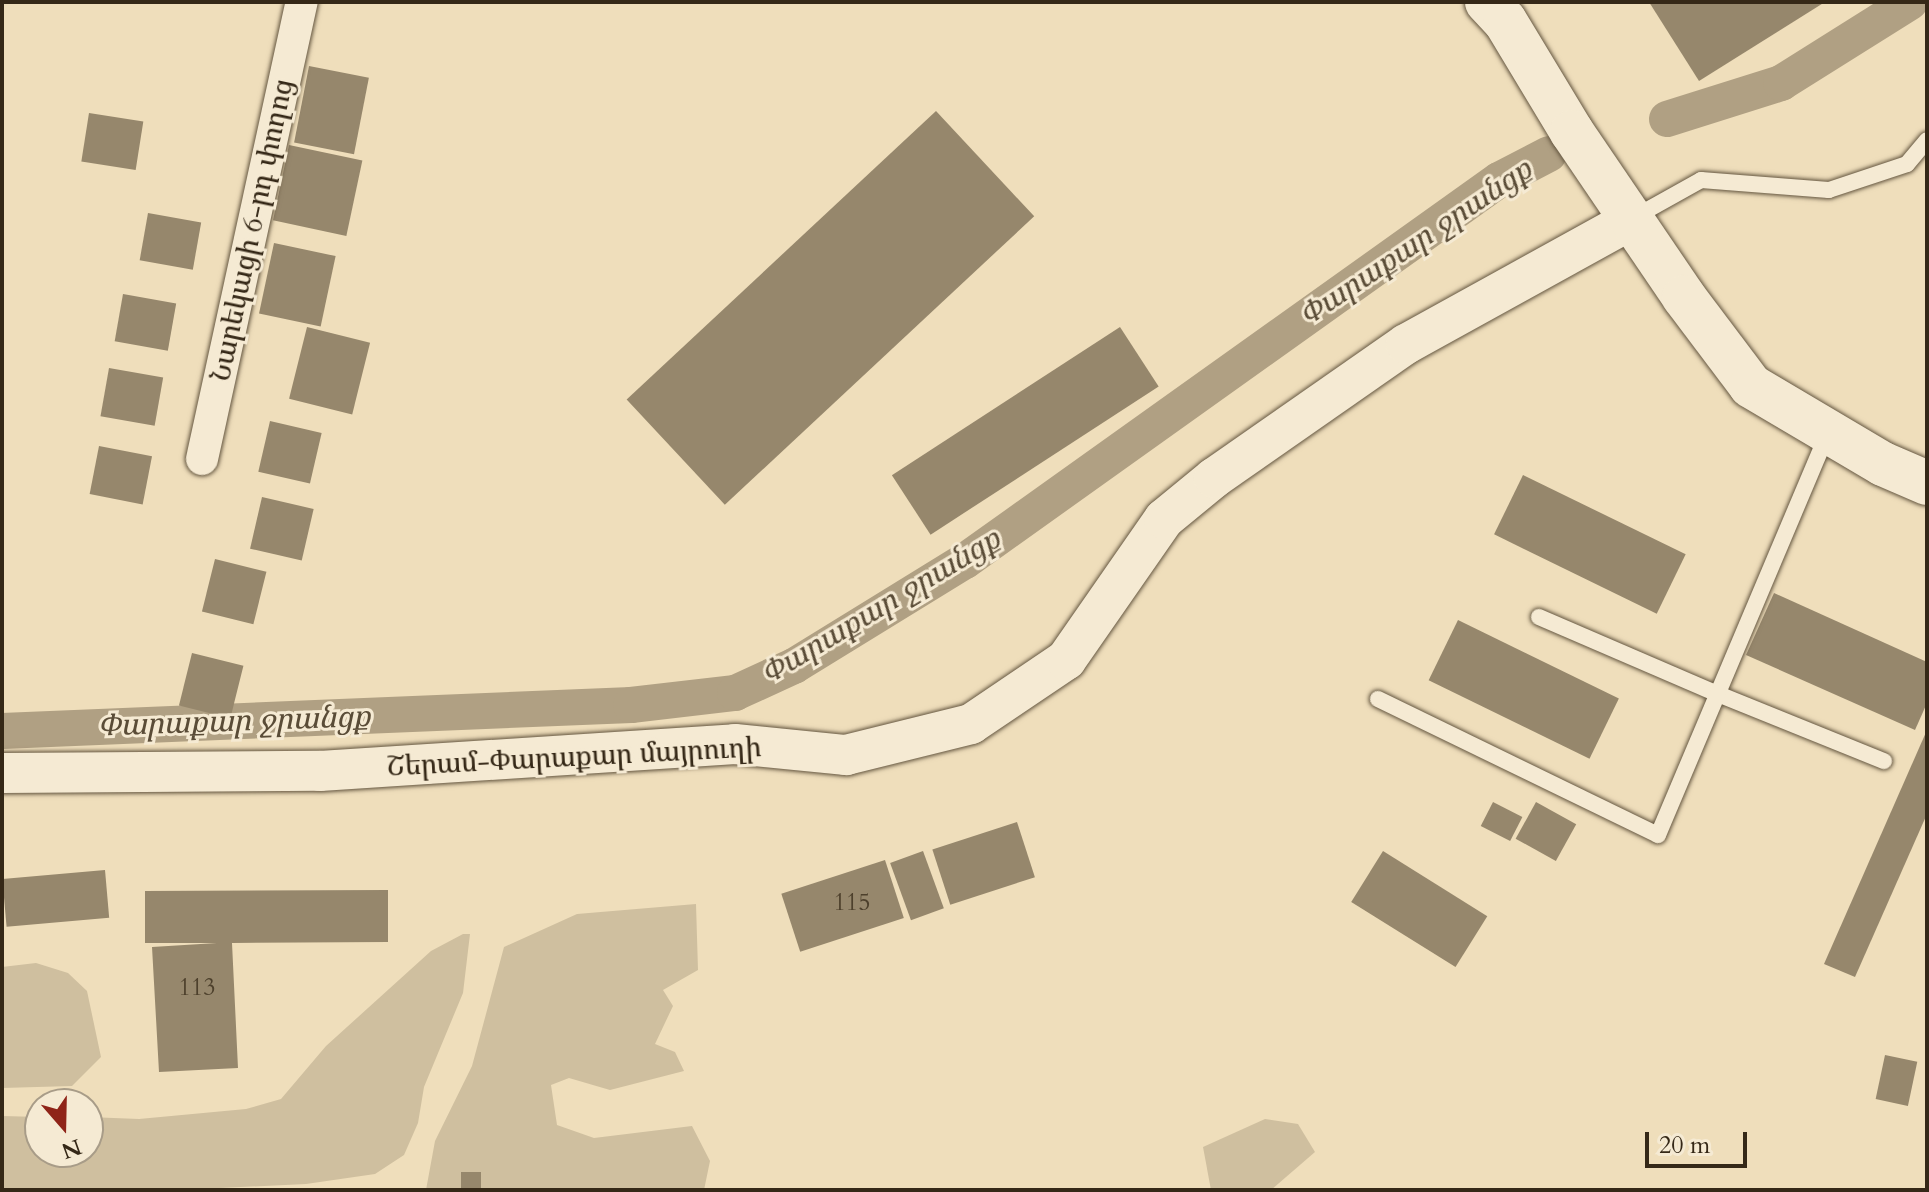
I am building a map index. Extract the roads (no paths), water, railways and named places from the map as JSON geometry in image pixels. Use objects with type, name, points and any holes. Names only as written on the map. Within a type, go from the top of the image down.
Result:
[{"type":"main road","points":[[1502,11],[1572,132],[1751,386],[1827,433],[1927,483]]},
{"type":"street","name":"Նարեկացի 6-րդ փողոց","points":[[202,459],[302,2]]},
{"type":"street","name":"Շերամ-Փարաքար մայրուղի","points":[[2,773],[320,771],[735,744],[846,755],[971,724],[1066,660],[1164,519],[1214,478],[1406,344],[1632,219]]},
{"type":"lane","points":[[1632,219],[1701,180],[1829,190],[1907,164],[1927,140]]},
{"type":"lane","points":[[1378,699],[1658,835],[1827,433]]},
{"type":"lane","points":[[1539,617],[1884,761]]},
{"type":"waterway","name":"Փարաքար ջրանցք","points":[[1667,119],[1781,83],[1910,2]]},
{"type":"waterway","name":"Փարաքար ջրանցք","points":[[2,731],[631,705],[735,693],[794,666],[965,561],[1499,180],[1549,154]]}]
